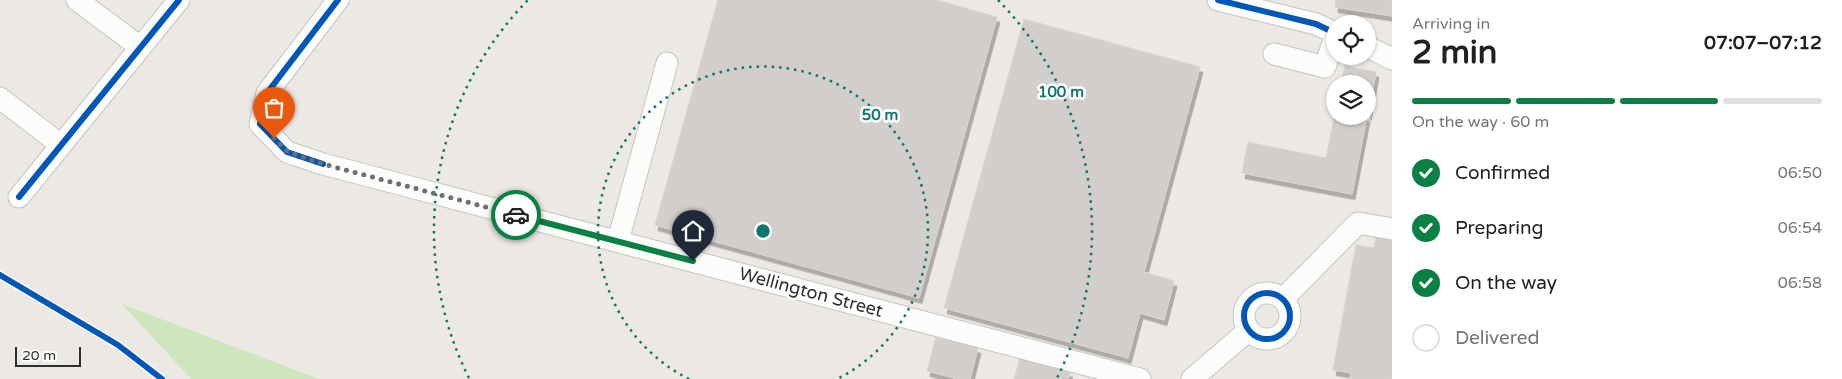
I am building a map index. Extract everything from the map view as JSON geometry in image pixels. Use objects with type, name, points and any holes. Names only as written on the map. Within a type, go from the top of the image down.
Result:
[{"type":"street","points":[[77,0],[140,47]]},
{"type":"street","points":[[18,197],[179,0]]},
{"type":"street","name":"Wellington Street","points":[[338,0],[267,93],[260,124],[288,152],[323,164],[618,241],[1108,375],[1140,379]]},
{"type":"street","points":[[1218,0],[1316,24],[1326,29]]},
{"type":"street","points":[[1376,51],[1392,58]]},
{"type":"street","points":[[1274,54],[1325,67],[1326,64]]},
{"type":"street","points":[[618,241],[667,63]]},
{"type":"street","points":[[0,98],[61,145]]},
{"type":"street","points":[[1283,300],[1358,223],[1392,229]]},
{"type":"street","points":[[1262,293],[1270,293],[1277,295],[1288,305],[1290,320],[1282,333],[1276,337],[1261,338],[1249,330],[1245,323],[1245,308],[1255,296],[1262,293]]},
{"type":"street","points":[[1192,379],[1249,330]]},
{"type":"green space","points":[[122,304],[319,379],[191,379]]},
{"type":"building","points":[[718,0],[937,0],[997,17],[919,298],[655,225]]},
{"type":"building","points":[[1336,0],[1392,0],[1392,16],[1335,7]]},
{"type":"building","points":[[1024,19],[1200,67],[1144,272],[1174,281],[1164,320],[1140,313],[1128,358],[944,308]]},
{"type":"building","points":[[1345,66],[1376,72],[1375,75],[1343,75]]},
{"type":"building","points":[[1333,125],[1365,125],[1352,194],[1242,173],[1248,142],[1326,158]]},
{"type":"building","points":[[1377,230],[1392,233],[1392,379],[1350,379],[1351,373],[1333,370],[1356,245],[1374,248]]},
{"type":"building","points":[[936,337],[978,348],[970,379],[959,379],[927,371]]},
{"type":"building","points":[[1020,358],[1070,372],[1068,379],[1014,379]]},
{"type":"cycle path","points":[[19,197],[179,0]]},
{"type":"cycle path","points":[[323,164],[287,152],[260,124],[267,93],[338,0]]},
{"type":"cycle path","points":[[1218,0],[1316,24],[1326,29]]},
{"type":"cycle path","points":[[0,275],[118,345],[162,379]]},
{"type":"cycle path","points":[[1267,293],[1280,297],[1286,303],[1290,316],[1286,329],[1280,335],[1267,339],[1254,335],[1248,329],[1244,316],[1248,303],[1254,297],[1267,293]]},
{"type":"way so far","points":[[274,138],[288,152],[323,164],[516,215]]},
{"type":"route","points":[[516,215],[693,261]]}]
